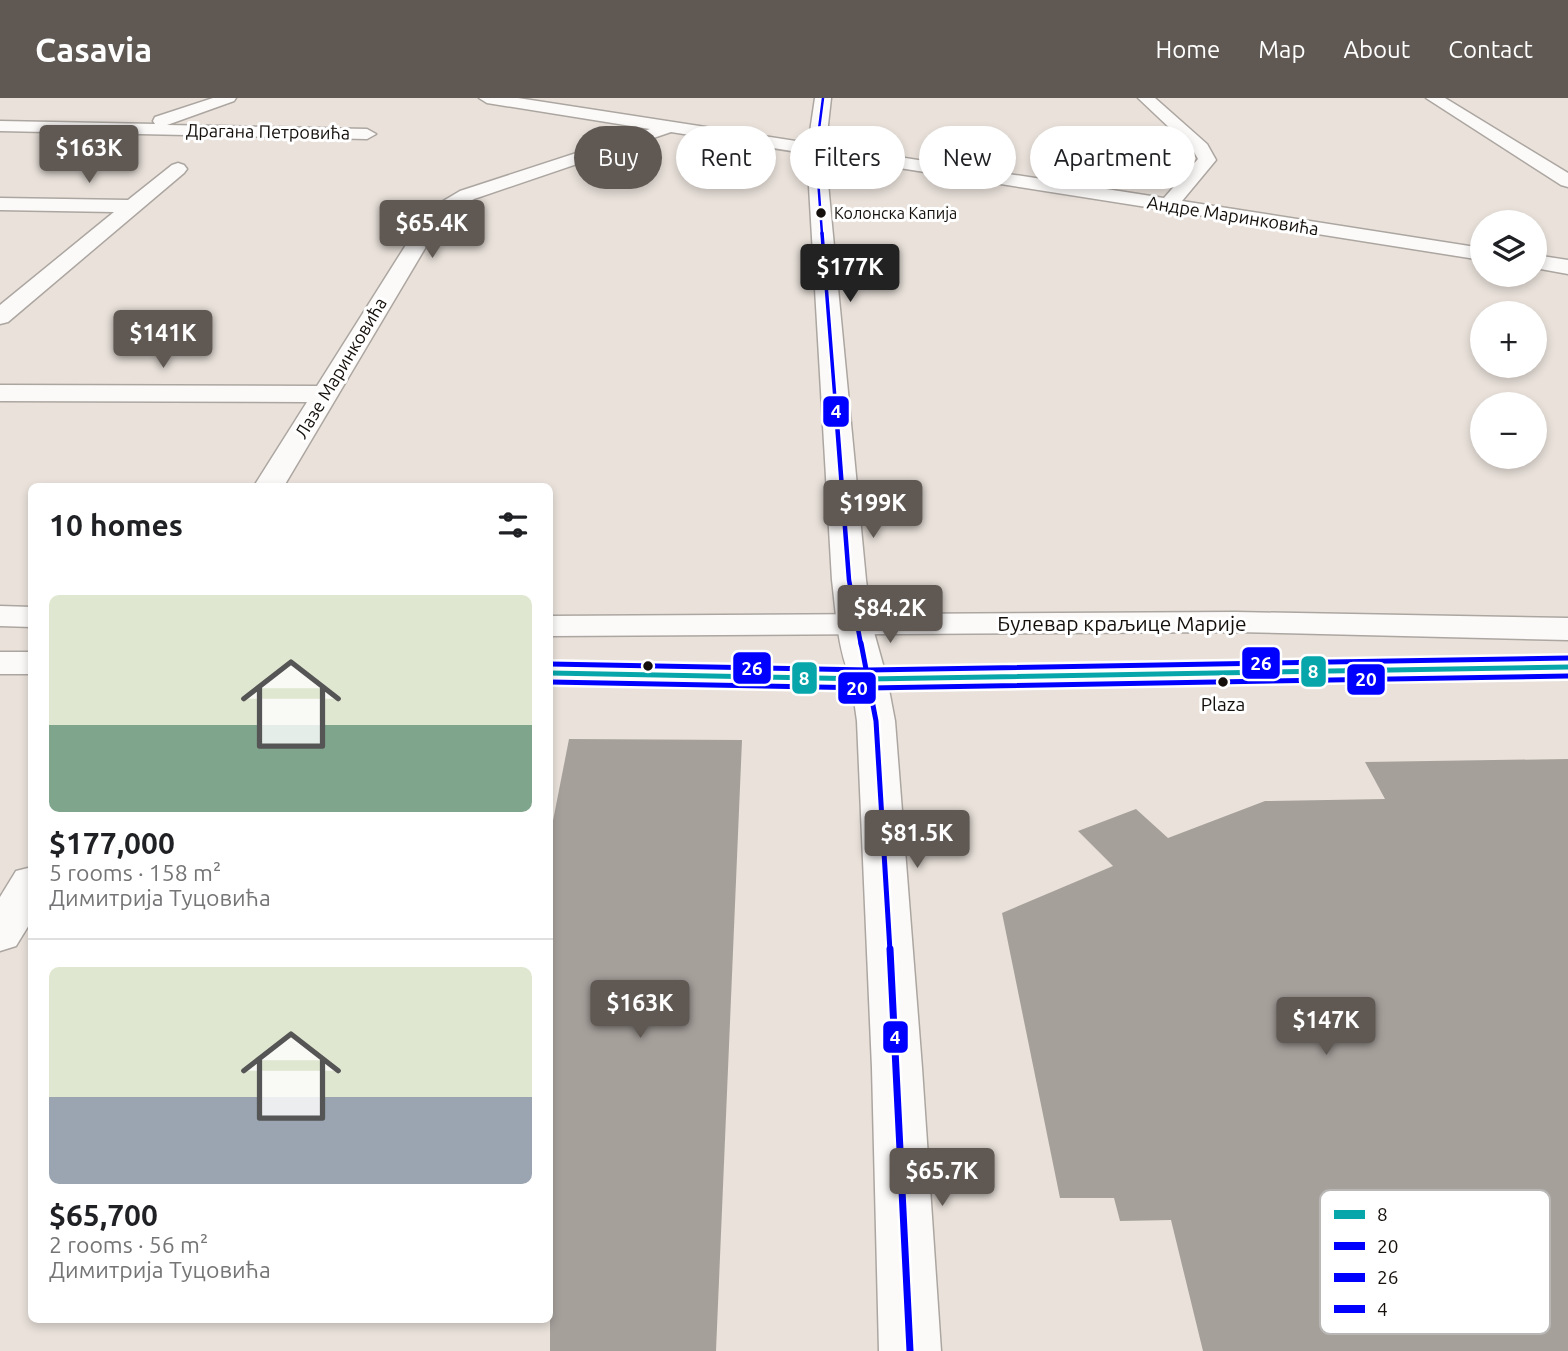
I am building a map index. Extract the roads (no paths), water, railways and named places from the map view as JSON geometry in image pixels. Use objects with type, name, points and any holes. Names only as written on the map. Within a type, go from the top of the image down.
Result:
[{"type":"street","points":[[220,98],[227,98]]},
{"type":"street","points":[[135,129],[227,98]]},
{"type":"street","name":"Андре Маринковића","points":[[486,98],[790,148]]},
{"type":"street","points":[[819,126],[822,98]]},
{"type":"street","points":[[1146,98],[1201,148],[1207,160],[1168,206]]},
{"type":"street","points":[[1434,98],[1568,181]]},
{"type":"street","name":"Драгана Петровића","points":[[0,126],[367,134]]},
{"type":"street","name":"Лазе Маринковића","points":[[272,483],[435,214],[467,195],[670,127]]},
{"type":"street","name":"Андре Маринковића","points":[[905,166],[1470,252]]},
{"type":"street","points":[[0,317],[178,169]]},
{"type":"street","points":[[819,189],[849,580],[855,625],[869,679],[876,721],[910,1351]]},
{"type":"street","points":[[0,204],[133,206]]},
{"type":"street","points":[[1547,264],[1568,267]]},
{"type":"street","points":[[0,393],[327,394]]},
{"type":"street","points":[[0,616],[28,617]]},
{"type":"street","name":"Булевар краљице Марије","points":[[553,626],[1236,622],[1568,629]]},
{"type":"street","points":[[0,663],[28,663]]},
{"type":"street","points":[[553,673],[869,679],[1035,678],[1353,668],[1568,667]]},
{"type":"street","points":[[0,934],[28,888]]},
{"type":"place","name":"Колонска Капија","points":[[821,213]]},
{"type":"place","name":"Plaza","points":[[1223,682]]}]
